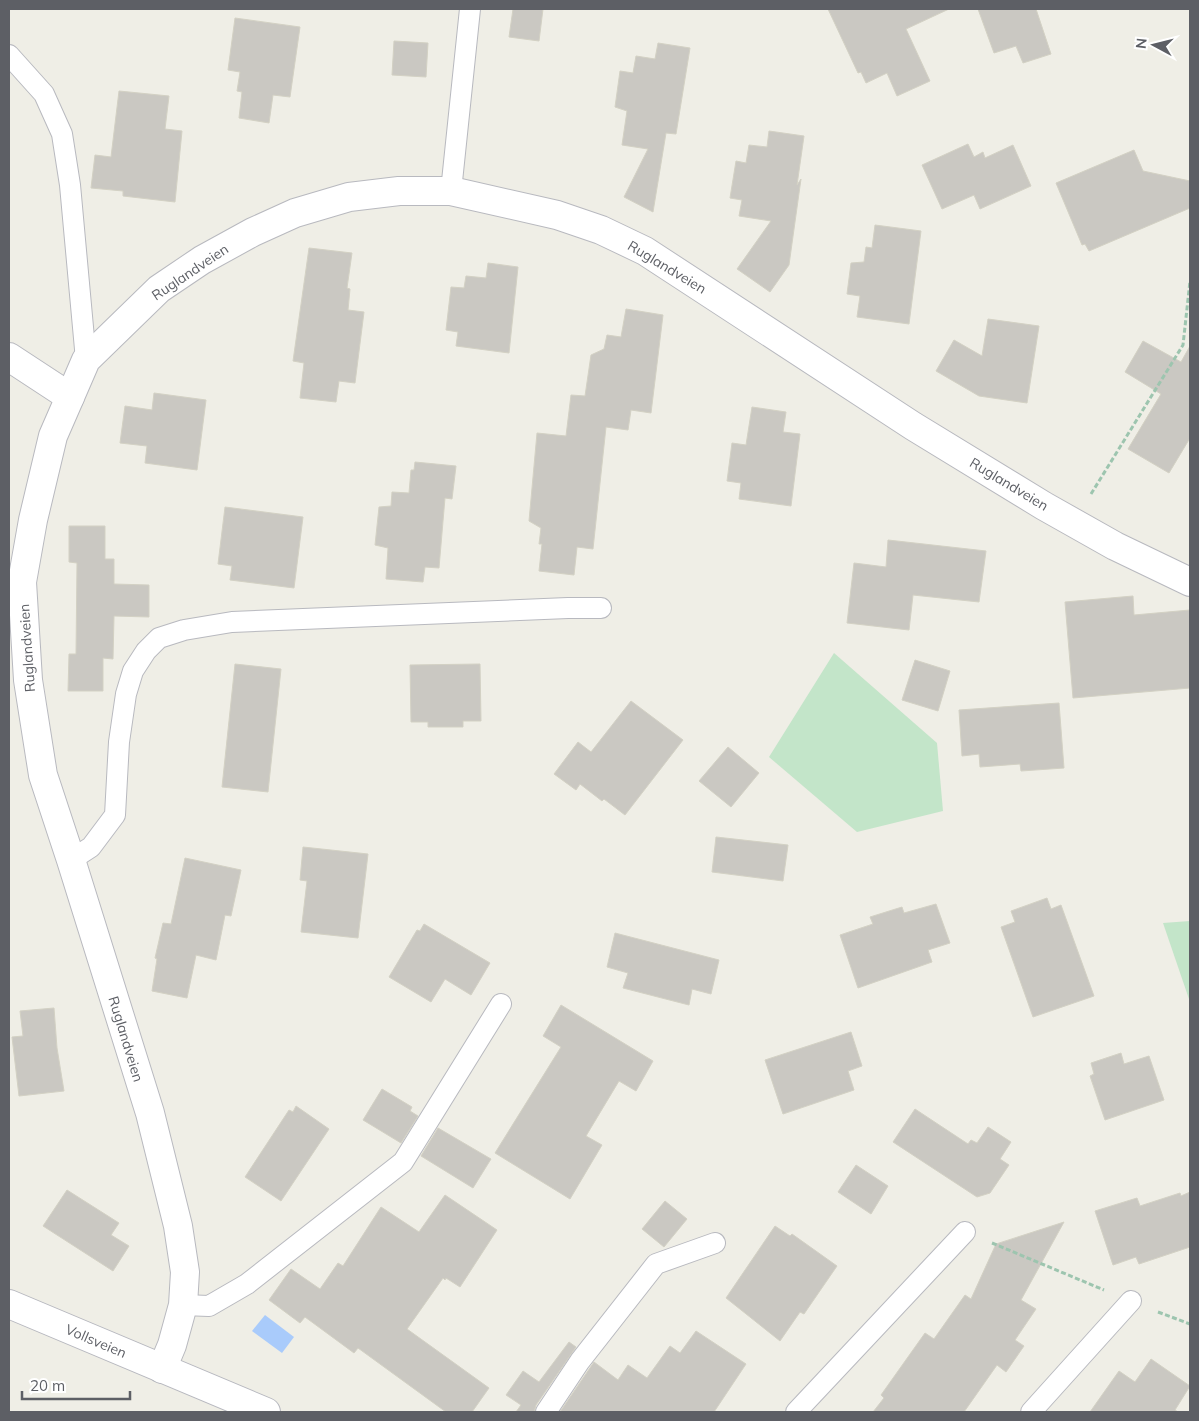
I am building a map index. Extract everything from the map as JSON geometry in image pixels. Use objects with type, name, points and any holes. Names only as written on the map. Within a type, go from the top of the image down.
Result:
[{"type":"street","name":"Ruglandveien","points":[[162,1369],[172,1345],[183,1305],[185,1272],[178,1226],[152,1123],[43,775],[28,680],[16,582],[53,436],[86,360],[159,289],[202,260],[253,232],[295,213],[349,197],[399,191],[451,191],[557,215],[601,230],[645,252],[913,426],[1044,506],[1115,546],[1190,582]]},
{"type":"street","points":[[9,357],[70,397]]},
{"type":"street","name":"Vollsveien","points":[[9,1304],[266,1412]]},
{"type":"lane","points":[[451,191],[470,9]]},
{"type":"lane","points":[[9,55],[44,94],[62,134],[70,185],[86,360]]},
{"type":"lane","points":[[71,860],[91,847],[115,816],[119,742],[126,694],[133,671],[146,651],[159,638],[184,630],[232,622],[601,608]]},
{"type":"lane","points":[[183,1305],[209,1306],[247,1284],[403,1162],[501,1004]]},
{"type":"lane","points":[[796,1412],[965,1232]]},
{"type":"lane","points":[[546,1412],[580,1361],[656,1264],[715,1243]]},
{"type":"lane","points":[[1031,1412],[1109,1328],[1131,1301]]},
{"type":"path","points":[[1074,523],[1183,345],[1190,281]]},
{"type":"path","points":[[965,1232],[1190,1324]]},
{"type":"green space","points":[[834,653],[937,743],[943,811],[857,832],[769,757]]},
{"type":"green space","points":[[1190,921],[1190,1002],[1163,923]]},
{"type":"water","points":[[265,1315],[294,1337],[282,1353],[252,1331]]},
{"type":"building","points":[[513,9],[543,9],[539,41],[509,37]]},
{"type":"building","points":[[828,9],[949,9],[906,29],[930,81],[897,96],[887,73],[866,83],[861,72],[858,73]]},
{"type":"building","points":[[978,9],[1036,9],[1051,54],[1023,63],[1016,46],[994,53]]},
{"type":"building","points":[[235,18],[300,27],[290,97],[273,95],[269,123],[239,118],[242,92],[237,91],[240,72],[228,70]]},
{"type":"building","points":[[394,41],[428,43],[426,77],[392,75]]},
{"type":"building","points":[[658,43],[690,48],[676,134],[666,133],[653,212],[624,197],[648,149],[622,145],[627,111],[615,107],[620,71],[633,73],[636,56],[655,59]]},
{"type":"building","points":[[119,91],[169,96],[165,129],[182,131],[175,202],[123,196],[123,191],[91,188],[95,155],[111,157]]},
{"type":"building","points":[[769,131],[804,136],[797,185],[801,179],[789,265],[770,292],[737,269],[771,221],[739,216],[742,200],[730,198],[736,161],[746,163],[749,145],[767,147]]},
{"type":"building","points":[[968,144],[974,157],[983,152],[985,158],[1013,145],[1031,186],[980,209],[974,195],[942,209],[922,165]]},
{"type":"building","points":[[1134,150],[1143,171],[1190,181],[1190,208],[1089,251],[1085,244],[1082,245],[1056,183]]},
{"type":"building","points":[[875,225],[921,231],[909,324],[857,317],[860,296],[847,294],[851,263],[864,262],[866,247],[872,248]]},
{"type":"building","points":[[309,248],[352,253],[347,288],[350,289],[348,310],[364,312],[355,383],[339,381],[336,402],[300,398],[304,363],[293,361]]},
{"type":"building","points":[[488,263],[518,267],[509,353],[456,346],[458,332],[446,330],[451,287],[464,288],[466,276],[486,278]]},
{"type":"building","points":[[626,309],[663,315],[651,413],[631,410],[628,430],[606,427],[593,549],[577,547],[574,575],[539,571],[542,544],[539,544],[541,528],[529,521],[537,433],[566,436],[571,395],[585,396],[591,355],[604,349],[607,335],[621,337]]},
{"type":"building","points":[[988,319],[1039,326],[1027,403],[979,396],[936,371],[954,340],[982,356]]},
{"type":"building","points":[[1143,341],[1181,362],[1190,346],[1190,438],[1169,473],[1128,449],[1161,394],[1125,372]]},
{"type":"building","points":[[154,393],[206,400],[197,470],[145,463],[147,446],[120,443],[125,406],[152,410]]},
{"type":"building","points":[[752,407],[786,412],[783,432],[800,434],[791,506],[739,499],[741,483],[727,481],[732,443],[746,445]]},
{"type":"building","points":[[415,462],[456,466],[452,499],[445,498],[439,568],[425,567],[423,582],[386,579],[388,548],[375,545],[379,507],[391,506],[392,492],[409,493],[411,470],[414,470]]},
{"type":"building","points":[[225,507],[303,517],[294,588],[230,580],[232,566],[218,564]]},
{"type":"building","points":[[69,526],[105,526],[105,559],[114,559],[114,584],[149,585],[149,617],[114,616],[113,659],[103,658],[103,691],[68,691],[69,654],[76,654],[77,563],[69,562]]},
{"type":"building","points":[[888,540],[986,551],[979,602],[913,595],[909,630],[847,623],[854,563],[886,567]]},
{"type":"building","points":[[1133,596],[1134,615],[1190,610],[1190,688],[1073,698],[1065,602]]},
{"type":"building","points":[[915,660],[950,671],[938,711],[902,700]]},
{"type":"building","points":[[235,664],[281,669],[268,792],[222,787]]},
{"type":"building","points":[[480,664],[481,721],[463,721],[463,727],[428,727],[428,722],[411,722],[410,665]]},
{"type":"building","points":[[631,701],[683,740],[625,815],[604,799],[602,801],[580,784],[576,790],[554,774],[578,742],[591,752]]},
{"type":"building","points":[[1059,703],[1064,768],[1021,771],[1020,764],[980,767],[979,754],[962,756],[959,710]]},
{"type":"building","points":[[728,747],[759,773],[731,807],[699,781]]},
{"type":"building","points":[[716,837],[788,845],[783,881],[712,872]]},
{"type":"building","points":[[303,847],[368,854],[358,938],[301,932],[307,881],[300,880]]},
{"type":"building","points":[[185,858],[241,870],[231,916],[225,915],[216,960],[196,955],[187,998],[152,991],[157,959],[155,958],[163,923],[171,924]]},
{"type":"building","points":[[1047,898],[1051,909],[1061,905],[1094,996],[1033,1017],[1001,927],[1015,922],[1011,911]]},
{"type":"building","points":[[936,904],[950,943],[928,950],[932,962],[858,988],[840,935],[873,924],[870,917],[902,907],[904,913]]},
{"type":"building","points":[[424,924],[490,963],[471,995],[445,979],[431,1002],[389,977],[417,930],[420,931]]},
{"type":"building","points":[[615,933],[719,960],[711,994],[692,989],[689,1005],[623,988],[628,973],[607,967]]},
{"type":"building","points":[[561,1005],[653,1061],[636,1091],[619,1081],[586,1136],[602,1145],[570,1199],[495,1153],[561,1047],[543,1036]]},
{"type":"building","points":[[54,1008],[57,1048],[64,1091],[19,1096],[12,1037],[23,1036],[20,1011]]},
{"type":"building","points":[[851,1032],[862,1066],[848,1071],[854,1090],[783,1114],[765,1060]]},
{"type":"building","points":[[1121,1053],[1124,1064],[1149,1056],[1164,1100],[1105,1120],[1090,1076],[1094,1074],[1091,1063]]},
{"type":"building","points":[[382,1089],[412,1107],[410,1111],[418,1116],[401,1143],[363,1120]]},
{"type":"building","points":[[296,1106],[329,1129],[281,1201],[245,1177],[289,1110],[293,1112]]},
{"type":"building","points":[[915,1109],[968,1144],[971,1140],[977,1143],[988,1127],[1011,1142],[1000,1159],[1009,1165],[990,1193],[977,1197],[893,1142]]},
{"type":"building","points":[[438,1128],[491,1159],[473,1188],[421,1156]]},
{"type":"building","points":[[856,1165],[888,1186],[871,1214],[838,1192]]},
{"type":"building","points":[[67,1190],[119,1223],[111,1235],[129,1246],[113,1271],[43,1226]]},
{"type":"building","points":[[1190,1192],[1190,1247],[1139,1264],[1136,1257],[1113,1265],[1095,1211],[1137,1198],[1140,1206],[1180,1193],[1181,1196]]},
{"type":"building","points":[[445,1195],[497,1230],[460,1287],[443,1278],[407,1329],[489,1388],[472,1412],[446,1412],[358,1348],[354,1353],[305,1317],[300,1323],[269,1300],[291,1269],[320,1289],[338,1263],[343,1266],[381,1207],[419,1232]]},
{"type":"building","points":[[665,1201],[687,1219],[664,1247],[642,1229]]},
{"type":"building","points":[[1064,1222],[1021,1300],[1036,1309],[1015,1340],[1024,1346],[1006,1372],[997,1365],[964,1412],[873,1412],[884,1398],[881,1395],[925,1333],[934,1339],[965,1295],[971,1299],[996,1244]]},
{"type":"building","points":[[775,1226],[790,1236],[792,1234],[837,1266],[804,1314],[800,1312],[780,1341],[726,1298]]},
{"type":"building","points":[[696,1331],[746,1364],[714,1412],[560,1412],[594,1362],[618,1380],[628,1365],[647,1378],[670,1346],[680,1353]]},
{"type":"building","points":[[569,1342],[576,1347],[536,1405],[534,1412],[516,1412],[521,1405],[506,1395],[523,1371],[539,1382]]},
{"type":"building","points":[[1151,1359],[1190,1386],[1175,1410],[1178,1412],[1090,1412],[1119,1371],[1135,1382]]}]
